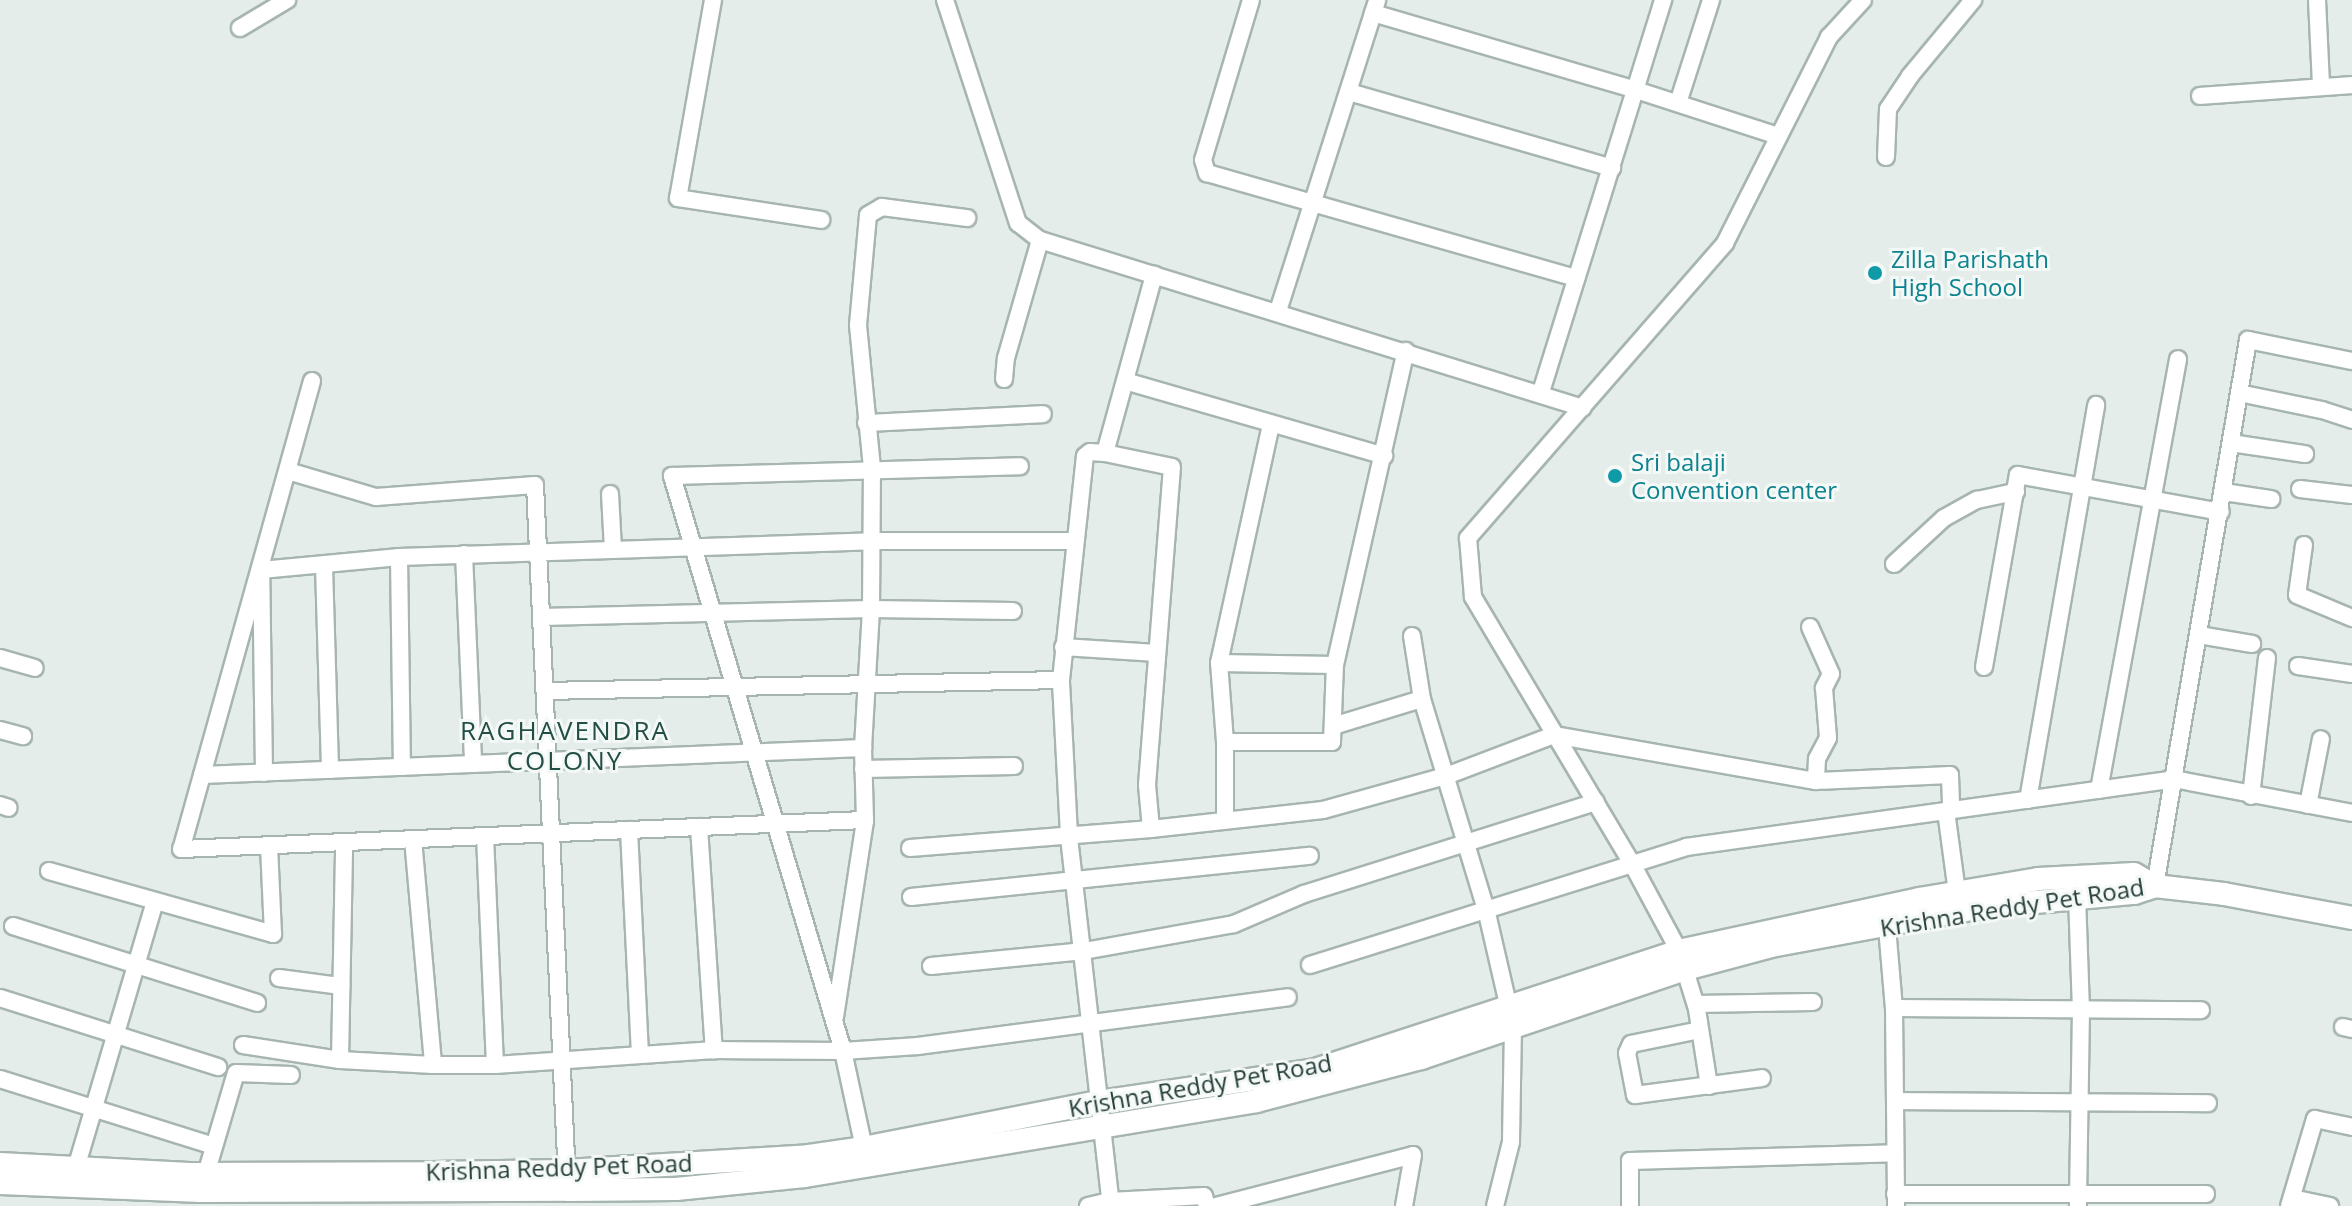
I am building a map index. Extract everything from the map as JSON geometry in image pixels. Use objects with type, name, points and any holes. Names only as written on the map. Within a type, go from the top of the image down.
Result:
[{"type":"main road","name":"Krishna Reddy Pet Road","points":[[0,1164],[206,1174],[567,1181],[678,1197],[804,1176],[1315,1070],[1511,1016],[1682,960],[1957,892],[2038,879],[2134,874],[2155,886]]},
{"type":"main road","name":"Krishna Reddy Pet Road","points":[[1682,960],[1887,927],[1982,907],[2134,893],[2155,886]]},
{"type":"main road","points":[[2155,886],[2224,894],[2352,918]]},
{"type":"main road","name":"Krishna Reddy Pet Road","points":[[0,1183],[201,1191],[567,1181],[809,1156],[1100,1113]]},
{"type":"street","points":[[240,28],[287,0]]},
{"type":"street","points":[[713,0],[678,198],[821,220]]},
{"type":"street","points":[[945,0],[1018,223],[1040,240],[1541,392],[1583,408]]},
{"type":"street","points":[[1251,0],[1203,167],[1207,173],[1576,278]]},
{"type":"street","points":[[1541,392],[1663,0]]},
{"type":"street","points":[[1678,103],[1711,0]]},
{"type":"street","points":[[1709,1086],[1696,1004],[1682,960],[1631,862],[1473,597],[1468,538],[1725,243],[1829,37],[1863,0]]},
{"type":"street","points":[[1886,157],[1888,109],[1910,76],[1973,0]]},
{"type":"street","points":[[2317,0],[2321,86]]},
{"type":"street","points":[[1278,311],[1375,6],[1778,136]]},
{"type":"street","points":[[2200,96],[2352,85]]},
{"type":"street","points":[[1349,92],[1612,168]]},
{"type":"street","points":[[834,1023],[865,820],[863,748],[871,609],[872,468],[858,325],[868,215],[882,207],[967,218]]},
{"type":"street","points":[[1004,379],[1006,358],[1040,240]]},
{"type":"street","points":[[1105,453],[1154,275]]},
{"type":"street","points":[[2155,886],[2248,340],[2352,361]]},
{"type":"street","points":[[1225,742],[1332,742],[1335,665],[1406,351]]},
{"type":"street","points":[[2099,790],[2178,359]]},
{"type":"street","points":[[312,381],[181,849],[865,820]]},
{"type":"street","points":[[1125,381],[1384,456]]},
{"type":"street","points":[[2239,393],[2322,410],[2352,420]]},
{"type":"street","points":[[2028,800],[2096,405]]},
{"type":"street","points":[[866,423],[1043,414]]},
{"type":"street","points":[[1225,820],[1225,742],[1219,663],[1271,424]]},
{"type":"street","points":[[2231,443],[2305,454]]},
{"type":"street","points":[[1110,1204],[1069,835],[1061,680],[1074,541],[1085,456],[1090,452],[1172,467],[1147,785],[1151,829]]},
{"type":"street","points":[[864,1148],[843,1051],[672,476],[1020,466]]},
{"type":"street","points":[[288,471],[376,497],[535,485],[567,1181]]},
{"type":"street","points":[[1984,667],[2018,475],[2221,512]]},
{"type":"street","points":[[2300,489],[2352,495]]},
{"type":"street","points":[[1894,564],[1944,518],[1977,500],[2016,492]]},
{"type":"street","points":[[2224,492],[2271,499]]},
{"type":"street","points":[[610,494],[613,550]]},
{"type":"street","points":[[261,570],[464,554],[872,541],[1074,541]]},
{"type":"street","points":[[2304,545],[2297,595],[2352,618]]},
{"type":"street","points":[[464,554],[473,764]]},
{"type":"street","points":[[399,557],[402,767]]},
{"type":"street","points":[[324,566],[330,770]]},
{"type":"street","points":[[261,570],[264,773]]},
{"type":"street","points":[[541,617],[871,609],[1013,611]]},
{"type":"street","points":[[1810,627],[1831,674],[1824,696],[1828,738],[1817,759],[1816,781]]},
{"type":"street","points":[[2199,635],[2252,644]]},
{"type":"street","points":[[1412,636],[1422,699],[1486,909],[1511,1016],[1511,1142],[1495,1206]]},
{"type":"street","points":[[1063,647],[1157,653]]},
{"type":"street","points":[[0,658],[35,668]]},
{"type":"street","points":[[2251,796],[2267,658]]},
{"type":"street","points":[[1219,663],[1335,665]]},
{"type":"street","points":[[2298,666],[2352,674]]},
{"type":"street","points":[[545,691],[867,681],[1061,680]]},
{"type":"street","points":[[1333,726],[1422,699]]},
{"type":"street","points":[[0,730],[23,736]]},
{"type":"street","points":[[910,848],[1151,829],[1323,810],[1446,776],[1554,735],[1816,781],[1950,775],[1949,811],[1957,892]]},
{"type":"street","points":[[2308,805],[2321,739]]},
{"type":"street","points":[[202,775],[863,748]]},
{"type":"street","points":[[863,769],[1014,766]]},
{"type":"street","points":[[1310,965],[1686,847],[2174,779],[2352,813]]},
{"type":"street","points":[[931,966],[1084,951],[1234,924],[1304,894],[1596,802]]},
{"type":"street","points":[[699,827],[714,1050]]},
{"type":"street","points":[[629,830],[640,1053]]},
{"type":"street","points":[[485,836],[495,1065]]},
{"type":"street","points":[[413,839],[433,1065]]},
{"type":"street","points":[[340,1060],[344,842]]},
{"type":"street","points":[[49,871],[273,934],[269,845]]},
{"type":"street","points":[[911,897],[1310,856]]},
{"type":"street","points":[[2077,896],[2081,1009],[2078,1200]]},
{"type":"street","points":[[76,1168],[155,902]]},
{"type":"street","points":[[13,926],[257,1003]]},
{"type":"street","points":[[1887,927],[1894,1008],[1896,1200],[2148,1200],[2206,1194]]},
{"type":"street","points":[[279,978],[341,986]]},
{"type":"street","points":[[243,1045],[340,1060],[433,1065],[495,1065],[714,1050],[843,1051],[918,1046],[1288,997]]},
{"type":"street","points":[[0,998],[218,1067]]},
{"type":"street","points":[[1696,1004],[1813,1002]]},
{"type":"street","points":[[1894,1008],[2201,1010]]},
{"type":"street","points":[[1700,1030],[1631,1044],[1627,1053],[1633,1092],[1640,1096],[1762,1078]]},
{"type":"street","points":[[206,1174],[236,1073],[291,1075]]},
{"type":"street","points":[[0,1079],[207,1144]]},
{"type":"street","points":[[1895,1101],[2208,1103]]},
{"type":"street","points":[[2330,1206],[2290,1202],[2315,1119],[2352,1127]]},
{"type":"street","points":[[1630,1206],[1630,1161],[1895,1153]]},
{"type":"street","points":[[1216,1206],[1413,1155],[1404,1206]]},
{"type":"street","points":[[1088,1206],[1198,1203]]},
{"type":"place","name":"Zilla Parishath High School","points":[[1875,273]]},
{"type":"place","name":"Sri balaji Convention center","points":[[1615,476]]},
{"type":"district","name":"RAGHAVENDRA COLONY","points":[[565,746]]}]
